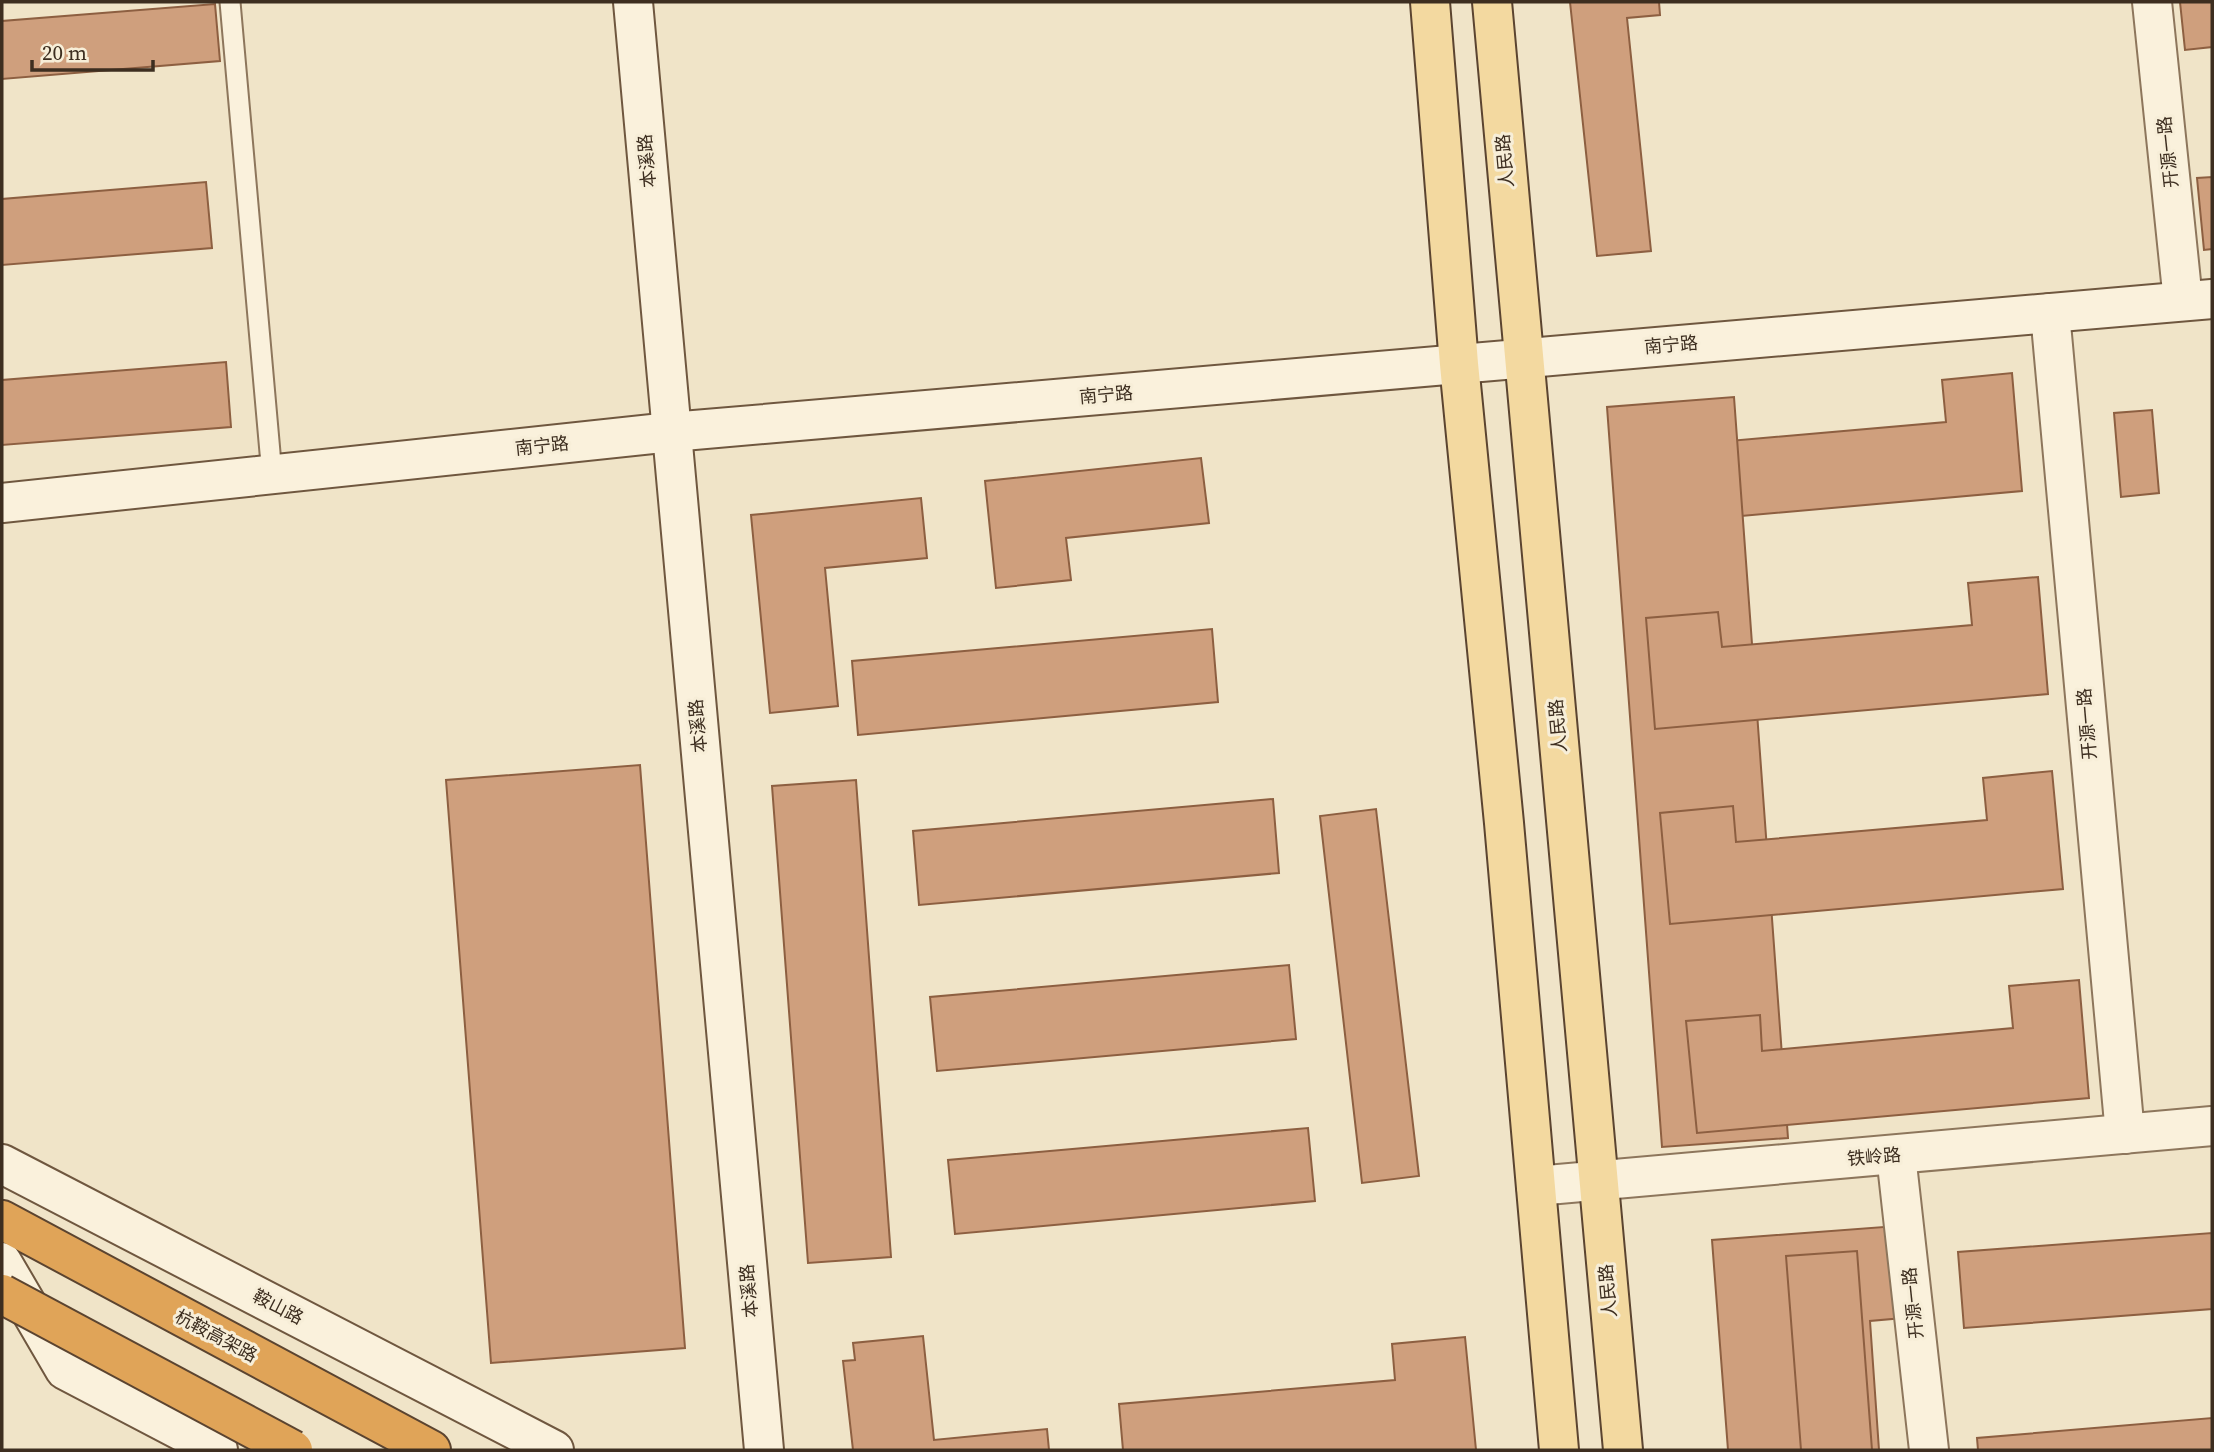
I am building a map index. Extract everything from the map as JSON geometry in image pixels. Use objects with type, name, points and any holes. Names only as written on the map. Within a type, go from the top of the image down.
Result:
[{"type":"highway","name":"杭鞍高架路","points":[[2,1220],[431,1450]]},
{"type":"highway","points":[[2,1294],[293,1450]]},
{"type":"main road","points":[[1430,2],[1459,364],[1504,823],[1559,1450]]},
{"type":"main road","name":"人民路","points":[[1492,2],[1623,1450]]},
{"type":"street","name":"本溪路","points":[[633,2],[764,1450]]},
{"type":"street","name":"开源一路","points":[[2152,2],[2198,300]]},
{"type":"street","name":"南宁路","points":[[2,503],[671,432],[2198,300]]},
{"type":"street","name":"开源一路","points":[[2050,313],[2125,1134]]},
{"type":"street","name":"铁岭路","points":[[1536,1186],[2212,1126]]},
{"type":"street","name":"开源一路","points":[[1896,1155],[1929,1450]]},
{"type":"street","name":"鞍山路","points":[[2,1164],[554,1450]]},
{"type":"street","points":[[2,1262],[65,1370],[218,1450]]},
{"type":"lane","points":[[230,2],[272,475]]},
{"type":"building","points":[[1570,2],[1659,2],[1660,15],[1627,18],[1651,251],[1597,256]]},
{"type":"building","points":[[2180,2],[2212,2],[2212,47],[2185,50]]},
{"type":"building","points":[[215,4],[220,61],[2,79],[2,21]]},
{"type":"building","points":[[2212,177],[2212,249],[2204,250],[2197,178]]},
{"type":"building","points":[[206,182],[212,248],[2,265],[2,199]]},
{"type":"building","points":[[226,362],[231,427],[2,445],[2,380]]},
{"type":"building","points":[[2012,373],[2022,491],[1630,526],[1620,415],[1693,408],[1696,444],[1946,422],[1942,380]]},
{"type":"building","points":[[1734,397],[1788,1138],[1662,1147],[1607,407]]},
{"type":"building","points":[[2152,410],[2159,493],[2121,497],[2114,413]]},
{"type":"building","points":[[1201,458],[1209,523],[1066,538],[1071,580],[996,588],[985,481]]},
{"type":"building","points":[[921,498],[927,558],[825,568],[838,706],[770,713],[751,515]]},
{"type":"building","points":[[2038,577],[2048,694],[1655,729],[1646,618],[1718,612],[1722,647],[1972,625],[1968,583]]},
{"type":"building","points":[[1212,629],[1218,702],[858,735],[852,661]]},
{"type":"building","points":[[640,765],[685,1348],[491,1363],[446,780]]},
{"type":"building","points":[[2052,771],[2063,889],[1670,924],[1660,813],[1733,806],[1736,842],[1987,820],[1983,778]]},
{"type":"building","points":[[856,780],[891,1257],[808,1263],[772,786]]},
{"type":"building","points":[[1273,799],[1279,873],[919,905],[913,831]]},
{"type":"building","points":[[1376,809],[1419,1176],[1362,1183],[1320,816]]},
{"type":"building","points":[[1289,965],[1296,1039],[937,1071],[930,997]]},
{"type":"building","points":[[2079,980],[2089,1098],[1697,1133],[1686,1021],[1760,1015],[1762,1051],[2013,1028],[2009,986]]},
{"type":"building","points":[[1308,1128],[1315,1201],[955,1234],[948,1160]]},
{"type":"building","points":[[1897,1226],[1903,1318],[1870,1321],[1879,1450],[1728,1450],[1712,1240]]},
{"type":"building","points":[[2212,1233],[2212,1309],[1964,1328],[1958,1252]]},
{"type":"building","points":[[1857,1251],[1872,1450],[1801,1450],[1786,1256]]},
{"type":"building","points":[[923,1336],[934,1440],[1047,1429],[1049,1450],[853,1450],[843,1361],[855,1360],[853,1343]]},
{"type":"building","points":[[1465,1337],[1476,1450],[1123,1450],[1119,1404],[1395,1380],[1392,1344]]},
{"type":"building","points":[[2212,1418],[2212,1450],[1978,1450],[1977,1438]]}]
